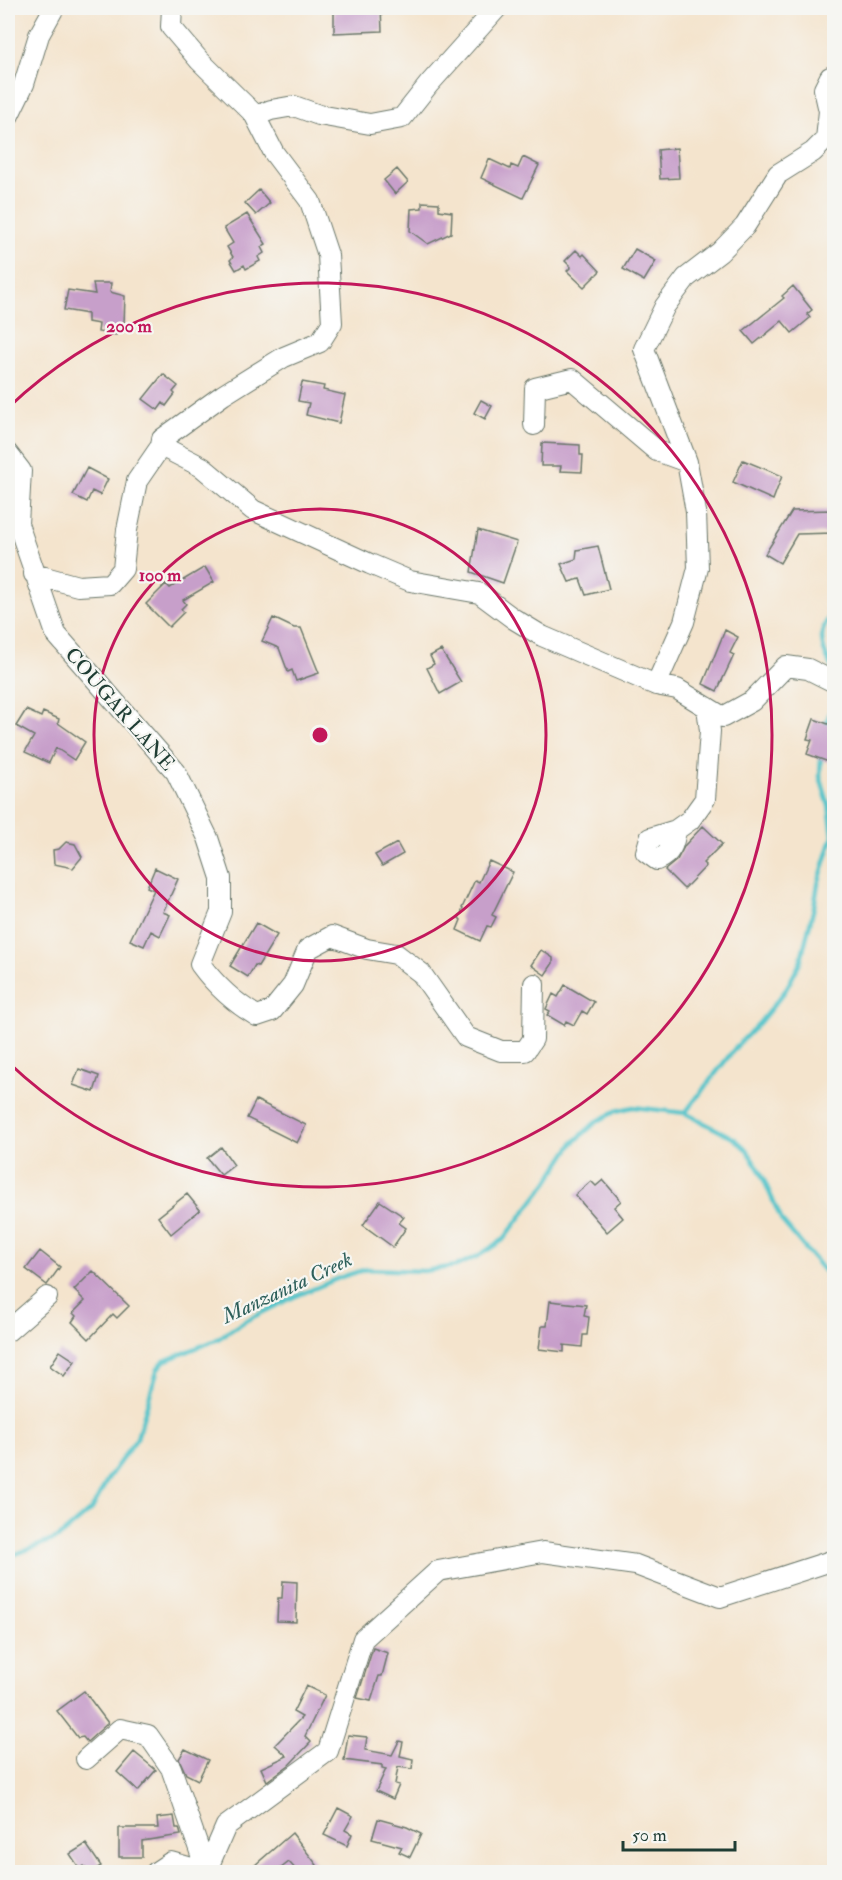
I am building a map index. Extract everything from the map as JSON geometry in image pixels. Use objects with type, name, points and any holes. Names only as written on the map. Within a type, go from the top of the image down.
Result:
[{"type":"street","points":[[8,117],[24,84],[39,36],[54,8]]},
{"type":"street","points":[[34,573],[78,585],[110,584],[123,568],[127,530],[137,481],[162,442],[223,395],[275,362],[320,342],[332,323],[328,255],[310,201],[274,153],[255,116],[199,60],[171,27],[172,8]]},
{"type":"street","points":[[255,116],[294,106],[319,115],[370,124],[402,118],[497,8]]},
{"type":"street","points":[[656,685],[684,622],[698,568],[696,512],[687,462],[644,349],[665,306],[686,278],[720,252],[745,226],[778,174],[813,152],[826,139],[829,111],[824,89],[830,76],[834,79]]},
{"type":"street","points":[[534,425],[535,388],[572,379],[657,451],[687,462]]},
{"type":"street","points":[[162,442],[202,468],[253,510],[410,581],[479,592],[514,619],[542,636],[656,685],[677,689],[723,717],[752,702],[786,666],[808,669],[834,682]]},
{"type":"street","name":"COUGAR LANE","points":[[9,458],[21,471],[18,524],[56,634],[176,772],[208,838],[221,878],[221,912],[200,964],[214,983],[237,1005],[257,1016],[272,1011],[293,984],[308,949],[332,936],[367,948],[396,954],[421,973],[466,1037],[501,1051],[525,1051],[533,1039],[534,984]]},
{"type":"street","points":[[676,830],[690,820],[705,799],[710,731],[707,707]]},
{"type":"street","points":[[8,1331],[47,1297]]},
{"type":"street","points":[[207,1872],[226,1826],[328,1751],[363,1639],[438,1571],[543,1552],[636,1565],[720,1597],[834,1560]]},
{"type":"street","points":[[86,1759],[120,1729],[148,1735],[171,1768],[207,1872]]},
{"type":"street","points":[[156,1872],[171,1862],[207,1872]]},
{"type":"building","points":[[381,8],[382,31],[334,33],[334,9]]},
{"type":"building","points":[[677,148],[679,178],[660,179],[658,150]]},
{"type":"building","points":[[523,157],[539,165],[523,198],[481,178],[489,159],[510,169],[511,165],[518,168]]},
{"type":"building","points":[[397,169],[408,182],[395,194],[384,180]]},
{"type":"building","points":[[259,190],[270,203],[256,215],[245,203]]},
{"type":"building","points":[[422,202],[439,203],[439,210],[452,212],[451,233],[428,244],[410,231],[411,209],[422,208]]},
{"type":"building","points":[[247,214],[266,244],[261,247],[264,253],[258,257],[260,261],[246,269],[244,265],[236,270],[230,260],[233,257],[227,247],[233,243],[224,228]]},
{"type":"building","points":[[635,249],[656,261],[644,281],[623,269]]},
{"type":"building","points":[[576,250],[582,256],[584,254],[600,271],[584,287],[567,271],[571,267],[565,261]]},
{"type":"building","points":[[93,283],[111,283],[110,292],[125,296],[124,324],[118,326],[116,335],[98,332],[99,324],[88,322],[88,314],[64,310],[68,290],[95,294]]},
{"type":"building","points":[[793,286],[812,310],[807,314],[810,318],[792,333],[782,321],[754,344],[743,331],[784,298],[782,296]]},
{"type":"building","points":[[163,374],[178,386],[166,406],[163,403],[158,410],[143,399]]},
{"type":"building","points":[[302,382],[324,386],[323,390],[345,395],[339,423],[306,415],[309,403],[298,401]]},
{"type":"building","points":[[481,400],[492,406],[485,419],[474,413]]},
{"type":"building","points":[[542,443],[580,445],[580,455],[583,455],[582,472],[560,471],[561,466],[541,466]]},
{"type":"building","points":[[743,460],[782,476],[773,500],[733,482]]},
{"type":"building","points":[[87,468],[108,479],[100,495],[92,491],[87,502],[73,495]]},
{"type":"building","points":[[833,510],[834,533],[797,534],[780,563],[765,554],[792,511]]},
{"type":"building","points":[[478,530],[517,542],[503,583],[471,572]]},
{"type":"building","points":[[598,546],[609,589],[586,595],[580,579],[569,582],[561,564],[576,559],[577,550]]},
{"type":"building","points":[[205,567],[214,582],[183,600],[186,604],[181,609],[184,612],[169,627],[146,604],[166,584],[170,588]]},
{"type":"building","points":[[273,618],[294,628],[301,628],[319,673],[296,681],[292,670],[288,672],[279,648],[262,641]]},
{"type":"building","points":[[725,630],[738,637],[730,653],[734,655],[717,691],[703,684]]},
{"type":"building","points":[[441,650],[461,682],[440,694],[427,668],[434,664],[430,656]]},
{"type":"building","points":[[26,710],[41,717],[43,712],[59,719],[58,723],[85,742],[74,760],[56,748],[49,763],[25,752],[34,736],[16,726]]},
{"type":"building","points":[[814,719],[834,726],[834,764],[807,754],[812,740],[807,739]]},
{"type":"building","points":[[703,826],[722,844],[703,863],[706,866],[684,889],[665,870],[677,860],[685,845]]},
{"type":"building","points":[[66,842],[75,844],[82,857],[73,868],[54,864],[53,850],[59,849]]},
{"type":"building","points":[[397,843],[403,854],[382,866],[375,855]]},
{"type":"building","points":[[489,861],[513,872],[492,915],[496,917],[491,927],[487,926],[480,941],[457,930],[462,908],[475,880],[479,882]]},
{"type":"building","points":[[155,868],[178,879],[163,912],[170,915],[160,936],[151,931],[144,946],[130,940],[154,890],[147,887]]},
{"type":"building","points":[[256,923],[277,935],[258,966],[255,965],[248,977],[230,966]]},
{"type":"building","points":[[541,950],[553,958],[553,963],[545,975],[531,965]]},
{"type":"building","points":[[565,985],[594,1002],[587,1014],[582,1011],[574,1025],[566,1021],[564,1025],[547,1015],[550,1011],[546,1009],[553,994],[558,997]]},
{"type":"building","points":[[79,1069],[99,1076],[94,1092],[73,1085]]},
{"type":"building","points":[[256,1100],[306,1125],[297,1143],[247,1118]]},
{"type":"building","points":[[221,1147],[234,1165],[221,1175],[207,1158]]},
{"type":"building","points":[[603,1180],[621,1201],[614,1207],[623,1218],[607,1232],[575,1195],[591,1181],[596,1186]]},
{"type":"building","points":[[187,1194],[200,1210],[171,1234],[158,1217]]},
{"type":"building","points":[[380,1201],[404,1217],[399,1223],[406,1228],[393,1247],[363,1225]]},
{"type":"building","points":[[40,1251],[60,1267],[47,1285],[26,1269]]},
{"type":"building","points":[[93,1271],[129,1306],[117,1318],[113,1314],[89,1339],[72,1322],[76,1316],[73,1313],[85,1301],[74,1290]]},
{"type":"building","points":[[550,1301],[586,1305],[584,1316],[589,1317],[587,1335],[583,1335],[582,1347],[564,1345],[564,1352],[539,1349],[542,1326],[547,1326]]},
{"type":"building","points":[[60,1351],[75,1361],[64,1376],[50,1366]]},
{"type":"building","points":[[283,1581],[297,1582],[296,1622],[277,1621],[278,1598],[282,1598]]},
{"type":"building","points":[[373,1648],[388,1653],[382,1676],[379,1676],[371,1701],[357,1698]]},
{"type":"building","points":[[306,1686],[325,1695],[305,1736],[311,1742],[289,1765],[267,1781],[261,1768],[287,1756],[275,1745],[302,1717],[293,1712]]},
{"type":"building","points":[[84,1691],[108,1723],[87,1742],[83,1737],[78,1738],[57,1711]]},
{"type":"building","points":[[348,1735],[367,1737],[365,1750],[392,1755],[399,1741],[403,1742],[400,1756],[413,1759],[412,1769],[398,1767],[395,1784],[399,1785],[393,1799],[376,1791],[386,1769],[382,1768],[382,1765],[344,1760]]},
{"type":"building","points":[[185,1749],[208,1760],[198,1780],[186,1774],[179,1759]]},
{"type":"building","points":[[134,1752],[156,1770],[138,1791],[117,1772]]},
{"type":"building","points":[[338,1808],[353,1816],[345,1830],[352,1834],[347,1846],[324,1835]]},
{"type":"building","points":[[174,1816],[176,1828],[179,1828],[181,1835],[142,1841],[142,1857],[119,1857],[119,1828],[158,1828],[157,1818]]},
{"type":"building","points":[[378,1819],[407,1827],[421,1834],[410,1857],[399,1852],[402,1847],[372,1839]]},
{"type":"building","points":[[292,1833],[317,1865],[307,1872],[298,1872],[289,1862],[276,1872],[247,1872]]},
{"type":"building","points":[[86,1844],[101,1866],[91,1872],[88,1872],[84,1866],[80,1869],[70,1854]]},
{"type":"waterway","points":[[834,609],[822,636],[825,652],[834,672]]},
{"type":"waterway","points":[[825,728],[834,699]]},
{"type":"waterway","points":[[685,1113],[736,1047],[785,991],[800,963],[818,884],[833,836],[829,806],[820,777],[821,754]]},
{"type":"waterway","name":"Manzanita Creek","points":[[8,1557],[58,1538],[92,1509],[109,1477],[137,1438],[158,1368],[164,1361],[216,1340],[245,1321],[344,1276],[367,1269],[424,1271],[456,1266],[478,1256],[503,1240],[547,1183],[573,1143],[596,1122],[616,1111],[633,1107],[685,1113],[735,1139],[747,1150],[760,1171],[782,1221],[825,1272],[834,1276]]}]
